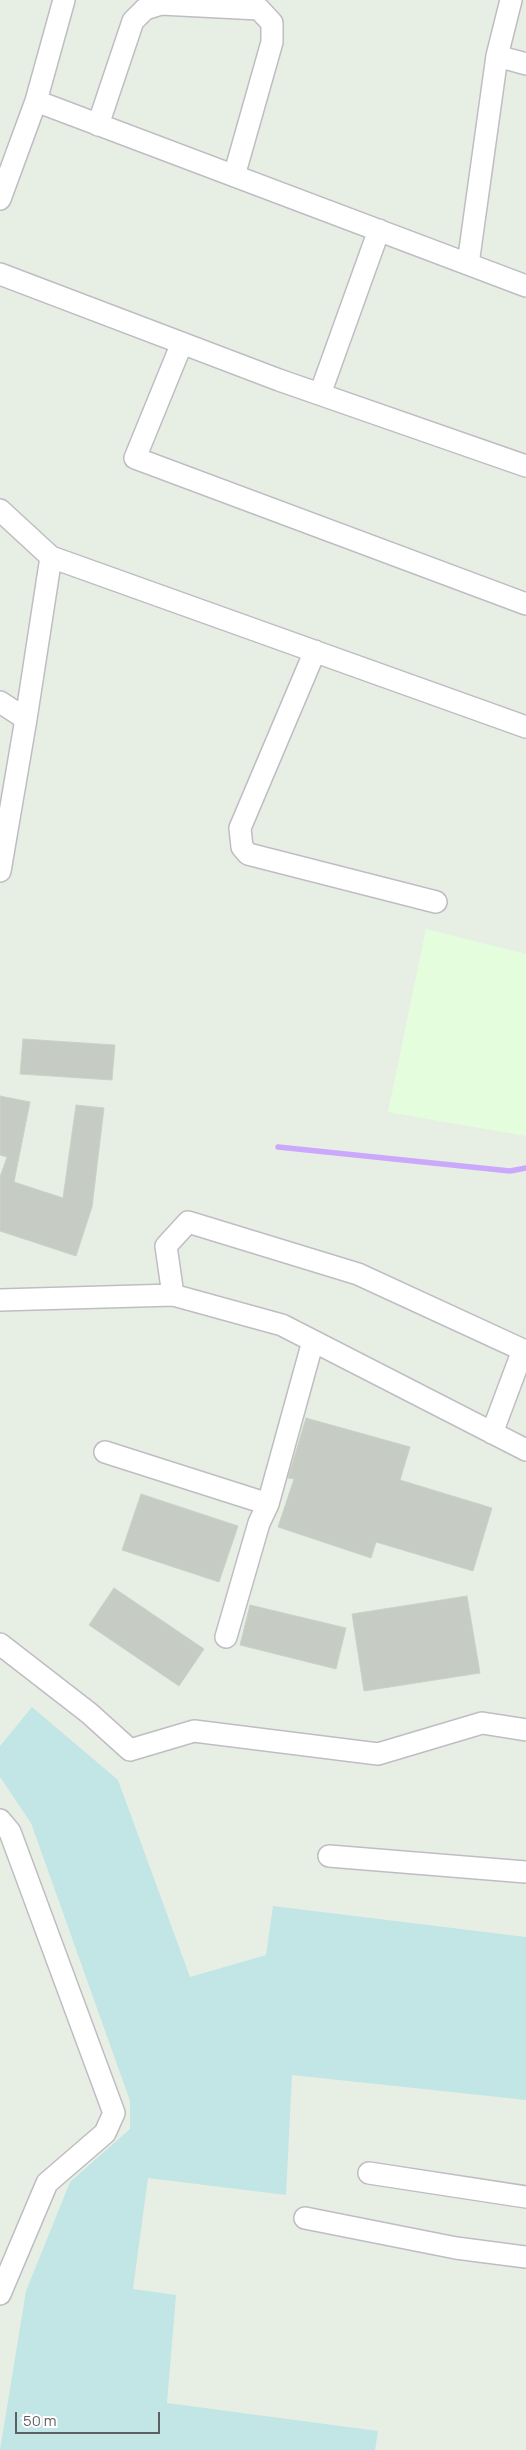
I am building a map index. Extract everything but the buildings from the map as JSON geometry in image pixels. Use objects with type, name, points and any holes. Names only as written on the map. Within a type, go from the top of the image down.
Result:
[{"type":"street","points":[[0,199],[36,102],[64,0]]},
{"type":"street","points":[[468,264],[497,56],[511,0]]},
{"type":"street","points":[[98,125],[133,21],[145,9],[161,4],[259,9],[272,23],[272,42],[234,176]]},
{"type":"street","points":[[497,56],[526,64]]},
{"type":"street","points":[[36,102],[526,286]]},
{"type":"street","points":[[320,394],[379,230]]},
{"type":"street","points":[[0,274],[320,394],[526,466]]},
{"type":"street","points":[[182,343],[135,458],[526,604]]},
{"type":"street","points":[[0,510],[51,557],[526,727]]},
{"type":"street","points":[[0,868],[26,719],[51,557]]},
{"type":"street","points":[[316,652],[240,828],[242,847],[248,854],[436,902]]},
{"type":"street","points":[[0,702],[26,719]]},
{"type":"street","points":[[173,1295],[166,1246],[188,1222],[358,1274],[523,1350],[492,1433]]},
{"type":"street","points":[[0,1300],[173,1295],[282,1325],[526,1450]]},
{"type":"street","points":[[226,1637],[260,1523],[268,1504],[313,1341]]},
{"type":"street","points":[[105,1452],[268,1504]]},
{"type":"street","points":[[0,1644],[89,1713],[130,1750],[194,1731],[378,1754],[482,1723],[526,1730]]},
{"type":"street","points":[[0,1820],[10,1832],[114,2113],[105,2133],[47,2183],[0,2294]]},
{"type":"street","points":[[329,1856],[526,1872]]},
{"type":"street","points":[[369,2173],[526,2197]]},
{"type":"street","points":[[305,2218],[456,2248],[526,2257]]},
{"type":"shaded area","points":[[426,929],[526,954],[526,1136],[388,1112]]},
{"type":"shaded area","points":[[32,1707],[118,1780],[190,1977],[266,1955],[273,1906],[526,1937],[526,2100],[292,2075],[286,2195],[148,2178],[133,2289],[176,2295],[167,2403],[378,2431],[375,2450],[0,2450],[26,2291],[70,2182],[130,2129],[130,2101],[31,1823],[0,1777],[0,1746]]},
{"type":"waterway","points":[[278,1147],[510,1171],[526,1168]]}]
